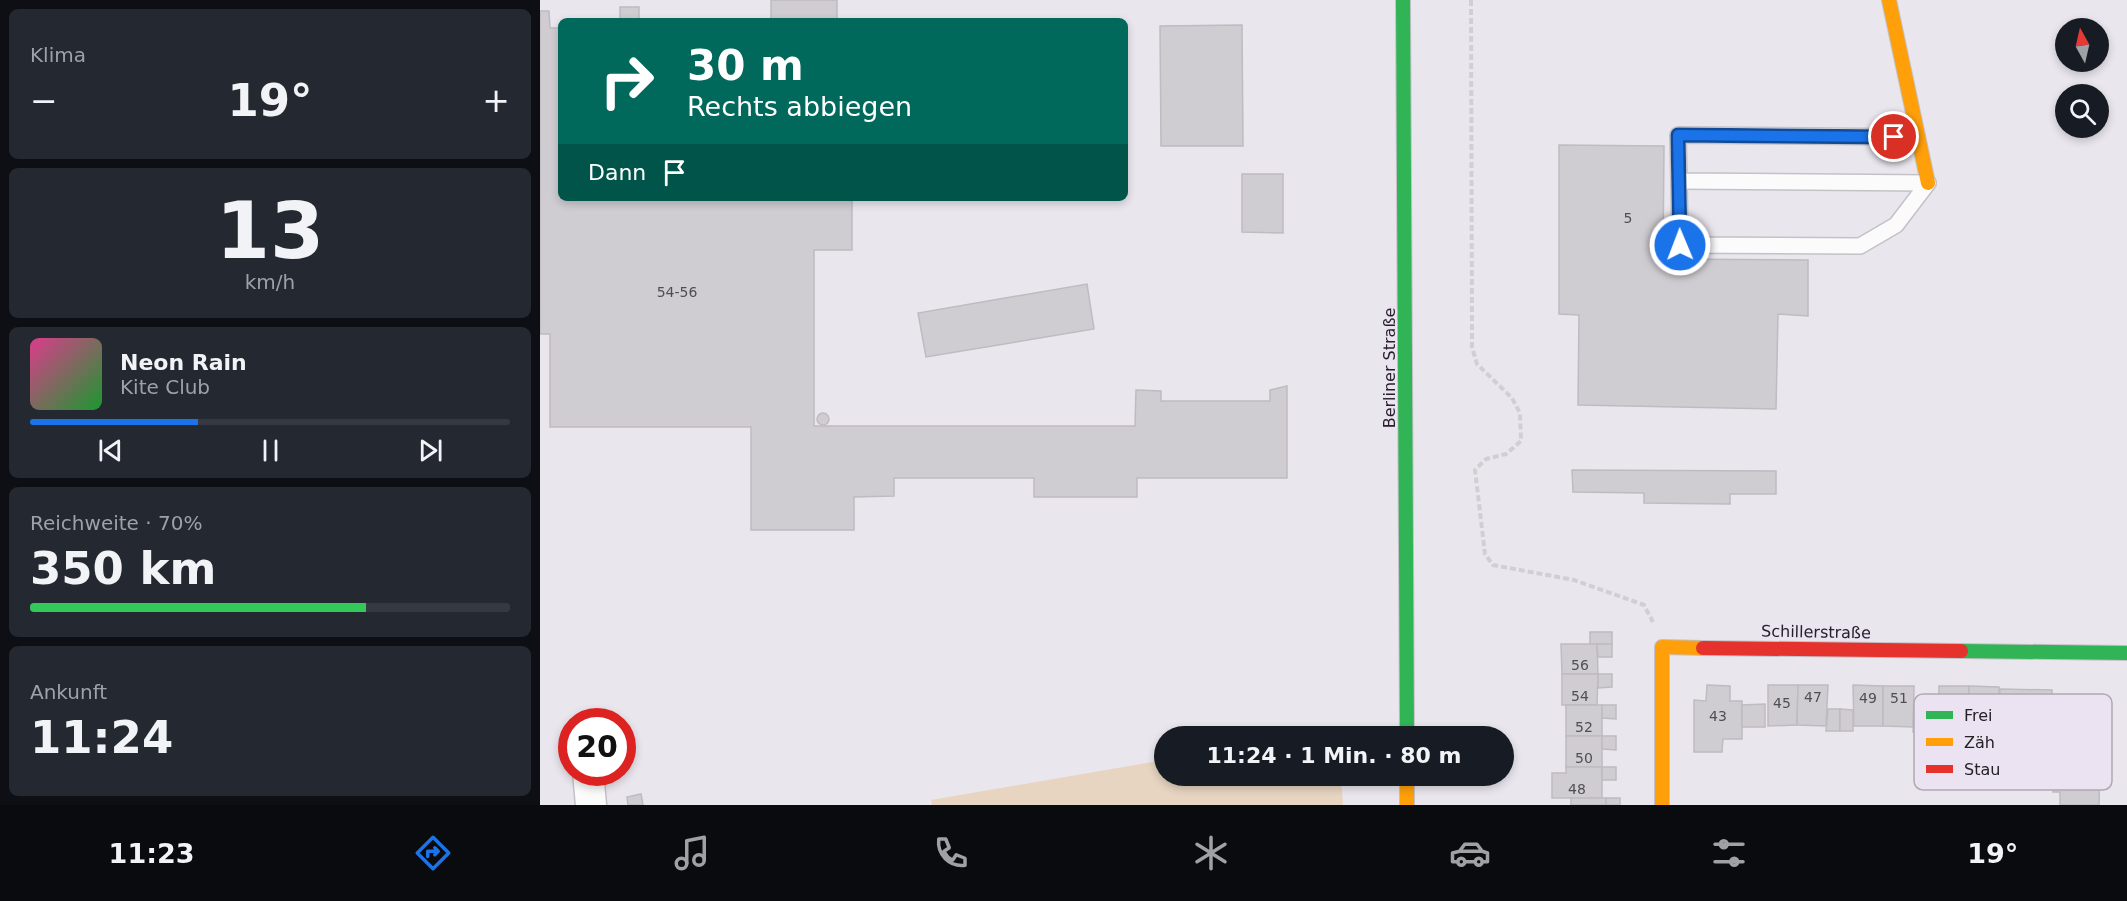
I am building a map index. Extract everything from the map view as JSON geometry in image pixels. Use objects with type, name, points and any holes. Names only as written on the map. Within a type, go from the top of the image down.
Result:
[{"type":"street","name":"Berliner Straße","points":[[1403,0],[1407,726]]},
{"type":"street","points":[[1889,0],[1928,183]]},
{"type":"street","name":"Schillerstraße","points":[[1662,647],[2127,653]]},
{"type":"street","points":[[1662,647],[1662,805]]},
{"type":"street","points":[[589,786],[591,805]]},
{"type":"street","points":[[1407,786],[1407,805]]},
{"type":"lane","points":[[1917,137],[1678,135],[1680,245],[1860,246],[1896,225],[1928,183]]},
{"type":"lane","points":[[1679,181],[1928,183]]},
{"type":"path","points":[[1471,0],[1472,347],[1477,364],[1512,398],[1520,413],[1521,441],[1506,454],[1486,459],[1475,470],[1485,554],[1493,565],[1574,580],[1644,605],[1662,647]]},
{"type":"shaded area","points":[[1154,762],[1154,786],[1342,786],[1343,805],[932,805],[931,800]]},
{"type":"building","points":[[771,0],[837,0],[837,18],[771,18]]},
{"type":"building","points":[[620,7],[639,7],[639,18],[620,18]]},
{"type":"building","points":[[540,11],[549,11],[550,28],[558,28],[558,201],[852,201],[852,250],[814,250],[814,426],[1135,426],[1136,390],[1161,391],[1161,401],[1270,401],[1270,390],[1287,386],[1287,478],[1137,478],[1137,497],[1034,497],[1034,478],[894,478],[894,496],[854,497],[854,530],[751,530],[751,427],[550,427],[550,334],[540,334]]},
{"type":"building","points":[[1242,25],[1243,146],[1161,146],[1160,26]]},
{"type":"building","points":[[1559,145],[1664,146],[1663,259],[1808,260],[1808,316],[1778,314],[1776,409],[1578,405],[1579,315],[1559,314]]},
{"type":"building","points":[[1242,174],[1283,174],[1283,233],[1242,232]]},
{"type":"building","points":[[1087,284],[1094,329],[926,357],[918,313]]},
{"type":"building","points":[[825,413],[828,414],[828,424],[821,425],[818,424],[817,417],[818,414]]},
{"type":"building","points":[[1572,470],[1776,471],[1776,494],[1730,494],[1730,504],[1644,503],[1644,493],[1573,492]]},
{"type":"building","points":[[1590,632],[1612,632],[1612,644],[1590,644]]},
{"type":"building","points":[[1561,644],[1597,644],[1598,674],[1562,674]]},
{"type":"building","points":[[1597,644],[1612,644],[1612,657],[1598,657]]},
{"type":"building","points":[[1562,674],[1598,674],[1597,705],[1562,705]]},
{"type":"building","points":[[1598,674],[1612,674],[1612,687],[1598,688]]},
{"type":"building","points":[[1707,685],[1730,686],[1730,701],[1742,701],[1742,739],[1723,739],[1722,752],[1694,752],[1694,700],[1706,701]]},
{"type":"building","points":[[1768,685],[1798,685],[1797,725],[1768,726]]},
{"type":"building","points":[[1798,685],[1828,685],[1826,726],[1797,725]]},
{"type":"building","points":[[1853,685],[1883,686],[1883,726],[1854,726]]},
{"type":"building","points":[[1883,686],[1914,686],[1913,727],[1883,726]]},
{"type":"building","points":[[1939,686],[1969,686],[1969,694],[1939,694]]},
{"type":"building","points":[[1969,686],[1999,687],[1999,694],[1969,694]]},
{"type":"building","points":[[2000,689],[2052,690],[2052,694],[2000,694]]},
{"type":"building","points":[[1765,704],[1765,727],[1742,727],[1742,705]]},
{"type":"building","points":[[1566,705],[1602,705],[1602,736],[1566,736]]},
{"type":"building","points":[[1602,705],[1616,705],[1616,719],[1602,718]]},
{"type":"building","points":[[1828,709],[1840,709],[1840,731],[1826,731]]},
{"type":"building","points":[[1840,709],[1853,710],[1853,731],[1840,731]]},
{"type":"building","points":[[1566,736],[1602,736],[1602,767],[1566,767]]},
{"type":"building","points":[[1602,736],[1616,736],[1616,750],[1602,749]]},
{"type":"building","points":[[1566,767],[1602,767],[1602,798],[1552,798],[1552,773],[1566,773]]},
{"type":"building","points":[[1602,767],[1616,767],[1616,780],[1602,780]]},
{"type":"building","points":[[2053,790],[2099,790],[2099,805],[2060,805],[2060,792],[2053,792]]},
{"type":"building","points":[[641,794],[643,805],[628,805],[627,797]]},
{"type":"building","points":[[1571,798],[1606,798],[1606,805],[1571,805]]},
{"type":"building","points":[[1606,798],[1620,798],[1620,805],[1606,805]]},
{"type":"traffic: fast","points":[[1403,0],[1407,726]]},
{"type":"traffic: fast","points":[[1961,651],[2127,653]]},
{"type":"traffic: slow","points":[[1889,0],[1928,183]]},
{"type":"traffic: slow","points":[[1662,805],[1662,647],[1703,648]]},
{"type":"traffic: slow","points":[[1407,786],[1407,805]]},
{"type":"traffic: jam","points":[[1703,648],[1961,651]]},
{"type":"route","points":[[1680,245],[1678,135],[1894,137]]}]
